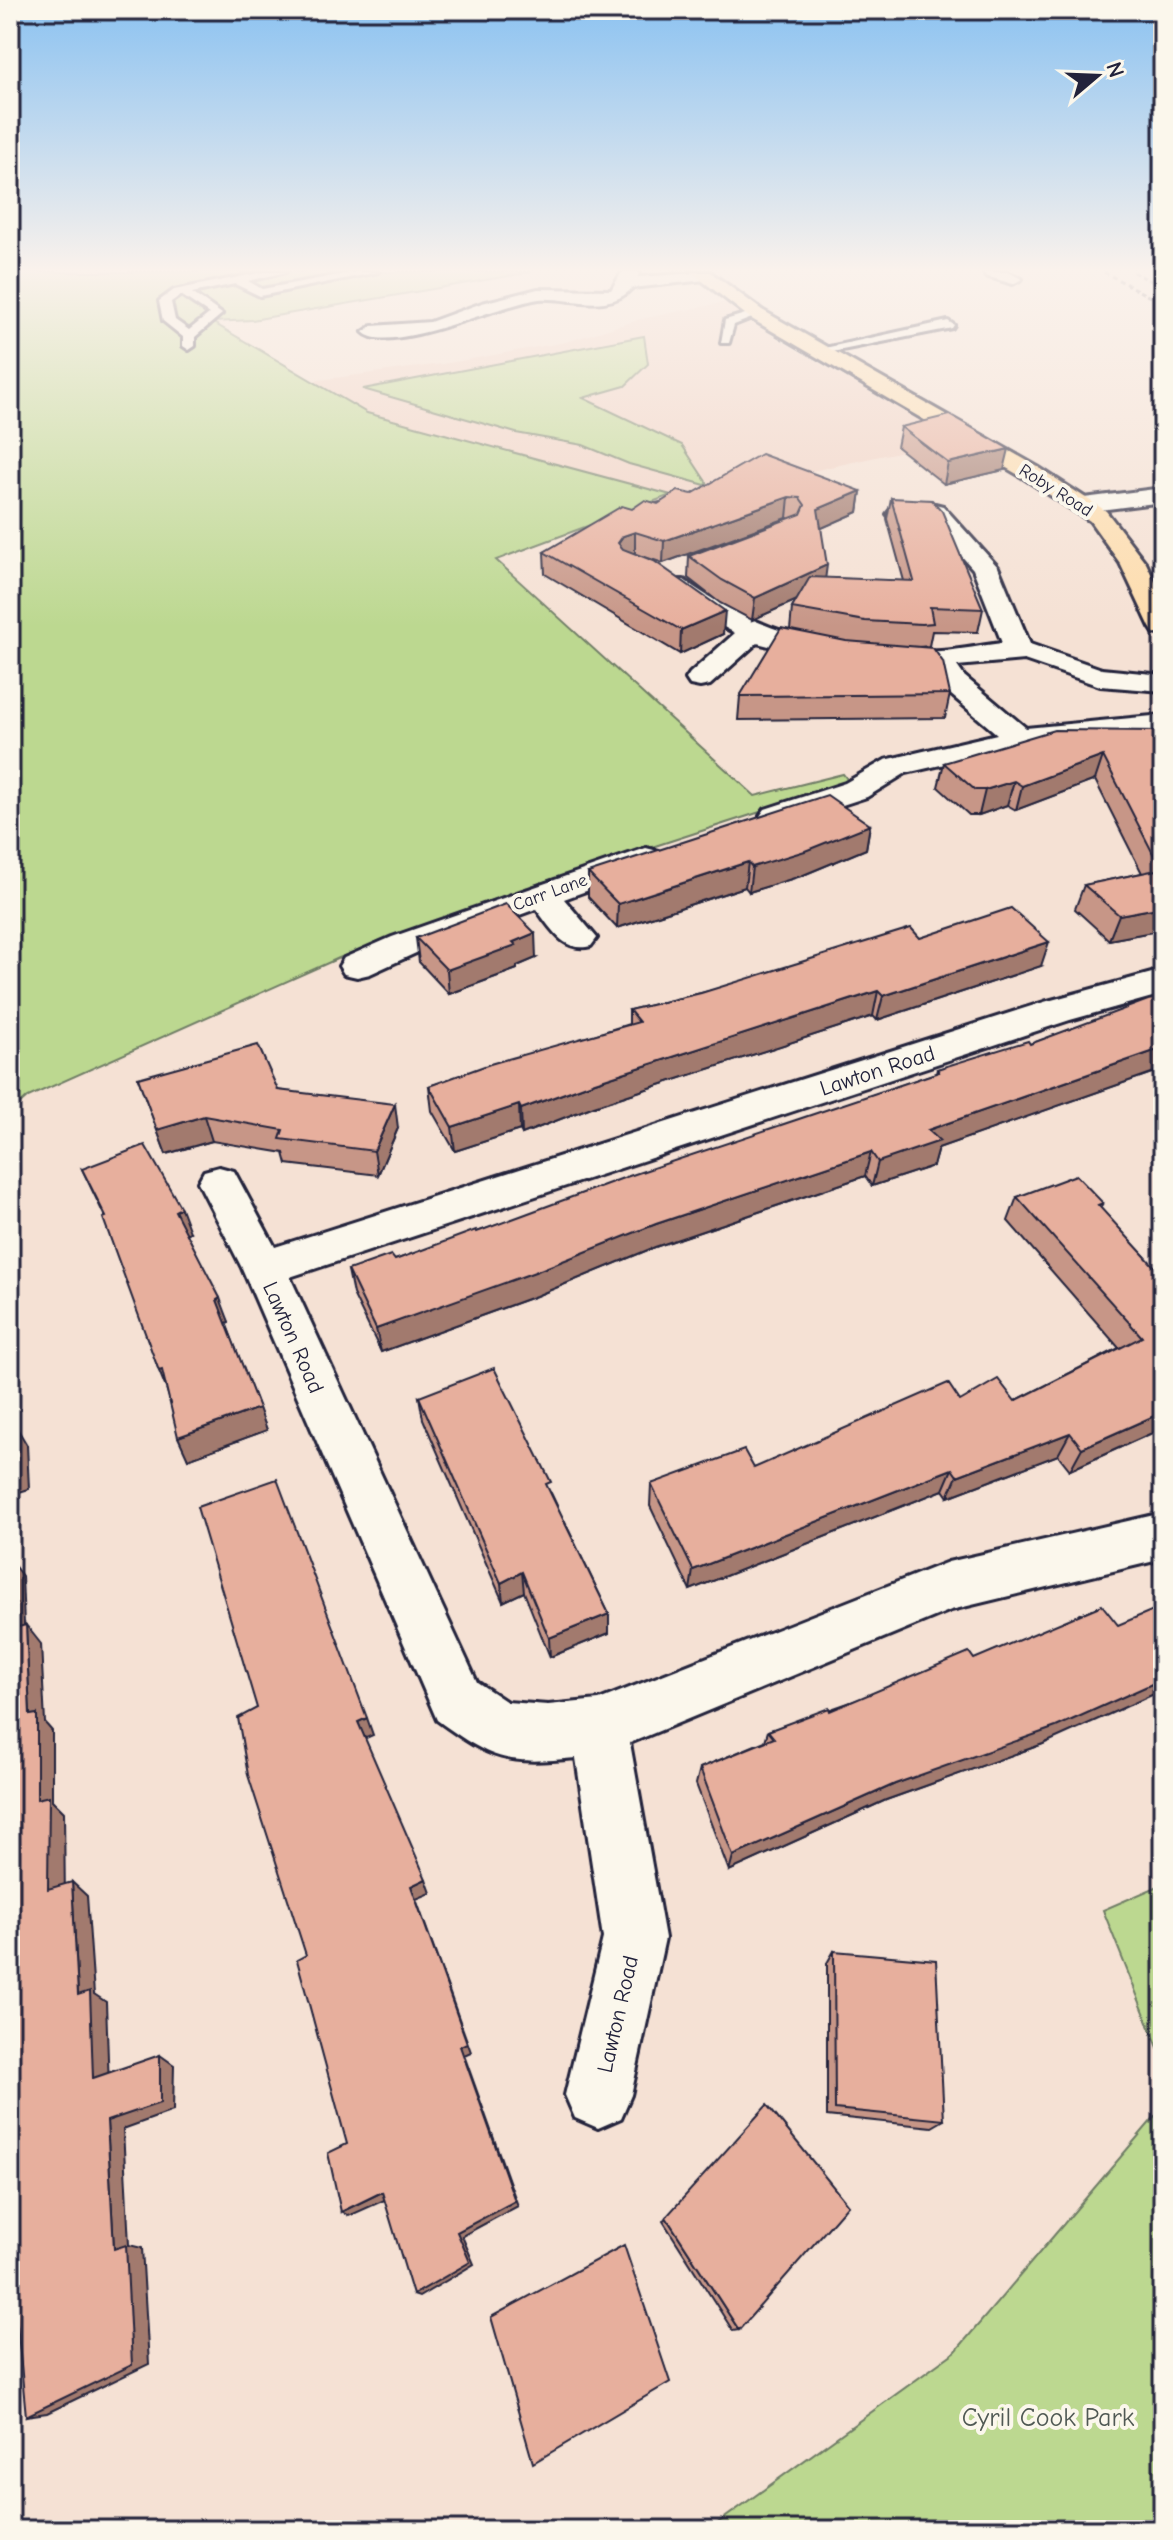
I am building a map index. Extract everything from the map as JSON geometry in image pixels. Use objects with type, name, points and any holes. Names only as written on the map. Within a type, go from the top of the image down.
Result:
[{"type":"main road","name":"Roby Road","points":[[886,391],[1084,505],[1112,531],[1133,563],[1163,627]]},
{"type":"street","points":[[1084,505],[1163,495]]},
{"type":"street","points":[[899,514],[935,511],[985,567],[1015,635],[1017,651]]},
{"type":"street","points":[[667,570],[697,603],[752,633],[849,656],[939,660],[1017,651],[1036,654],[1106,679],[1163,683]]},
{"type":"street","points":[[700,679],[752,633]]},
{"type":"street","points":[[939,660],[953,682],[1019,738]]},
{"type":"street","points":[[752,824],[856,790],[896,766],[1019,738],[1163,724]]},
{"type":"street","name":"Carr Lane","points":[[357,966],[678,847]]},
{"type":"street","points":[[542,895],[579,938]]},
{"type":"street","name":"Lawton Road","points":[[598,2095],[634,1938],[599,1728],[548,1733],[498,1730],[457,1701],[264,1268],[1057,1011],[1163,982]]},
{"type":"street","points":[[219,1182],[264,1268]]},
{"type":"street","points":[[599,1728],[948,1586],[1163,1536]]},
{"type":"shaded area","points":[[328,391],[867,391],[953,440],[735,488],[671,495],[367,413]]},
{"type":"green space","points":[[10,391],[329,391],[367,413],[671,495],[496,560],[755,796],[843,774],[850,783],[519,890],[339,958],[28,1097],[10,1113]]},
{"type":"green space","points":[[368,391],[609,391],[583,398],[682,445],[709,486],[629,464],[583,445],[516,433]]},
{"type":"green space","points":[[1163,1884],[1163,2060],[1103,1910]]},
{"type":"green space","name":"Cyril Cook Park","points":[[1163,2107],[1163,2530],[708,2530],[956,2351]]},
{"type":"building","points":[[950,415],[1009,449],[948,463],[901,427]]},
{"type":"building","points":[[761,454],[861,491],[818,509],[827,565],[755,598],[722,580],[689,556],[801,514],[805,505],[800,498],[789,497],[664,541],[635,532],[623,536],[618,543],[623,549],[654,561],[725,611],[681,630],[544,552],[622,506],[632,509],[645,500],[658,504],[678,491],[692,494]]},
{"type":"building","points":[[891,498],[932,500],[942,511],[983,609],[930,607],[933,623],[922,624],[865,621],[792,608],[810,577],[914,581]]},
{"type":"building","points":[[781,628],[846,641],[933,648],[943,662],[950,694],[740,696]]},
{"type":"building","points":[[1054,730],[1162,731],[1163,907],[1119,915],[1084,885],[1161,869],[1103,756],[1022,786],[1014,781],[985,790],[975,790],[944,763]]},
{"type":"building","points":[[827,795],[870,825],[805,851],[752,867],[748,862],[618,904],[588,873]]},
{"type":"building","points":[[506,904],[535,933],[513,942],[516,945],[447,970],[416,938]]},
{"type":"building","points":[[1011,908],[1049,942],[883,996],[878,991],[595,1082],[521,1109],[519,1105],[452,1127],[429,1086],[490,1064],[639,1022],[629,1010],[701,993],[911,928],[920,938]]},
{"type":"building","points":[[1163,997],[1163,1048],[928,1130],[940,1141],[878,1162],[871,1152],[656,1224],[535,1272],[376,1329],[348,1270],[391,1255],[395,1260],[626,1177],[939,1072],[937,1069],[1028,1041],[1030,1044]]},
{"type":"building","points":[[258,1045],[278,1090],[395,1104],[374,1151],[280,1139],[283,1130],[204,1116],[157,1130],[138,1078]]},
{"type":"building","points":[[145,1145],[181,1208],[175,1211],[220,1298],[217,1300],[259,1408],[178,1437],[162,1370],[159,1371],[103,1218],[106,1217],[82,1169]]},
{"type":"building","points":[[1076,1175],[1103,1203],[1098,1205],[1163,1276],[1163,1412],[1082,1448],[1070,1433],[957,1476],[952,1469],[693,1570],[651,1484],[744,1450],[754,1468],[948,1383],[960,1401],[998,1379],[1015,1401],[1142,1337],[1017,1197]]},
{"type":"building","points":[[494,1368],[551,1482],[546,1484],[609,1614],[549,1638],[522,1572],[501,1583],[419,1397]]},
{"type":"building","points":[[14,1423],[15,1468],[10,1469],[10,1424]]},
{"type":"building","points":[[277,1479],[367,1718],[358,1722],[426,1879],[411,1886],[467,2043],[460,2046],[515,2201],[457,2232],[470,2262],[413,2295],[382,2192],[341,2212],[328,2153],[347,2144],[297,1960],[306,1955],[248,1775],[238,1718],[257,1708],[197,1507]]},
{"type":"building","points":[[1102,1605],[1118,1625],[1163,1606],[1163,1679],[1056,1727],[895,1784],[733,1856],[700,1768],[774,1738],[768,1731],[829,1708],[830,1711],[969,1652],[974,1659]]},
{"type":"building","points":[[26,1625],[30,1715],[37,1714],[37,1799],[49,1796],[48,1889],[72,1882],[78,1995],[90,1991],[93,2078],[160,2055],[160,2103],[107,2121],[114,2249],[126,2245],[132,2365],[26,2416],[10,2250],[10,1629]]},
{"type":"building","points":[[834,1951],[936,1960],[944,2120],[835,2109]]},
{"type":"building","points":[[767,2105],[848,2205],[739,2330],[666,2217]]},
{"type":"building","points":[[624,2245],[670,2382],[533,2463],[491,2317]]}]
